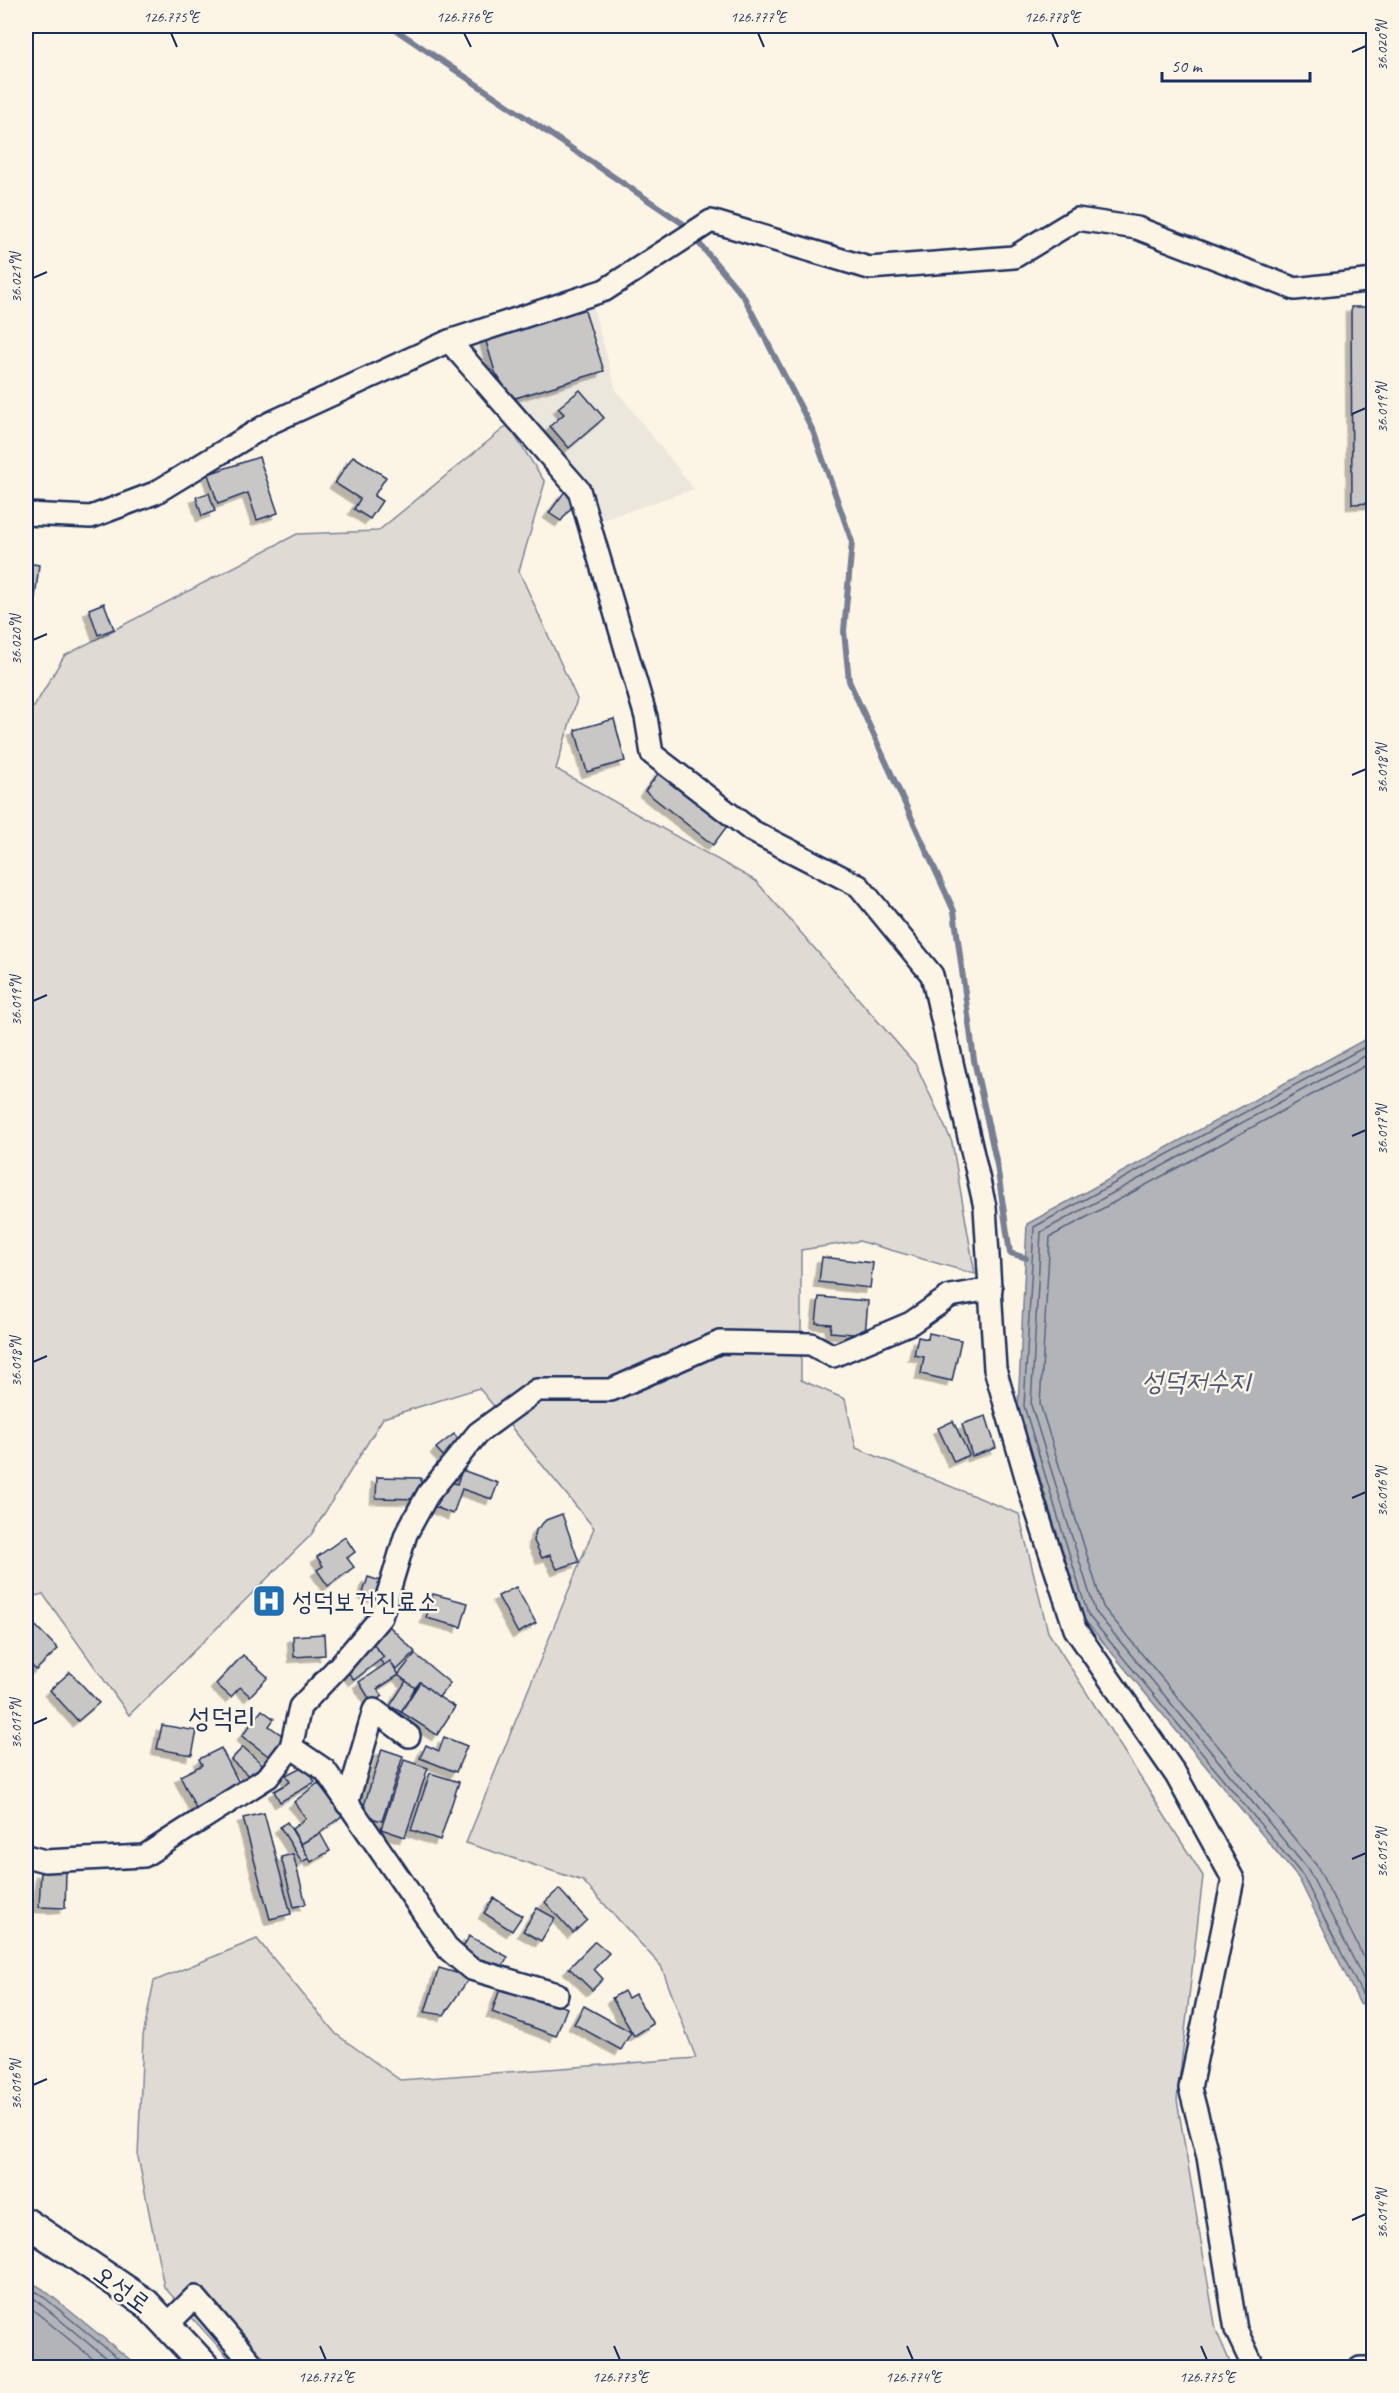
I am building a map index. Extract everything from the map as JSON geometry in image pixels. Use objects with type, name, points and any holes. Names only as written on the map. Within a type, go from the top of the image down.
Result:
[{"type":"main road","name":"오성로","points":[[26,2222],[146,2303],[207,2367]]},
{"type":"street","points":[[26,514],[91,517],[155,493],[270,423],[449,341],[605,290],[711,221],[869,268],[1014,257],[1077,219],[1137,228],[1295,289],[1374,280]]},
{"type":"street","points":[[449,341],[579,490],[645,717],[652,754],[752,831],[859,886],[932,975],[986,1207],[995,1369],[1031,1494],[1075,1629],[1176,1775],[1233,1879],[1190,2088],[1208,2157],[1236,2330],[1254,2367]]},
{"type":"street","points":[[26,1856],[45,1861],[144,1856],[267,1777],[291,1747],[300,1707],[381,1617],[405,1534],[428,1494],[477,1433],[537,1390],[611,1389],[720,1342],[811,1344],[832,1356],[910,1323],[950,1296],[991,1289]]},
{"type":"street","points":[[347,1804],[374,1710],[410,1736]]},
{"type":"street","points":[[291,1747],[325,1770],[449,1950],[471,1969],[557,1994]]},
{"type":"street","points":[[167,2325],[195,2297],[256,2367]]},
{"type":"street","points":[[1360,2367],[1367,2367]]},
{"type":"shaded area","points":[[592,303],[616,390],[694,489],[602,520],[460,343]]},
{"type":"shaded area","points":[[508,425],[545,482],[519,571],[577,699],[556,769],[756,881],[916,1065],[952,1142],[975,1274],[859,1241],[801,1250],[801,1380],[845,1399],[856,1448],[1019,1514],[1048,1632],[1203,1876],[1177,2100],[1216,2330],[1232,2367],[237,2367],[164,2287],[138,2157],[143,2036],[154,1981],[257,1939],[336,2034],[400,2080],[696,2058],[661,1966],[583,1881],[466,1843],[594,1528],[479,1388],[383,1418],[311,1535],[129,1715],[43,1594],[26,1598],[26,709],[34,707],[64,656],[297,534],[378,531]]},
{"type":"water","name":"성덕저수지","points":[[1373,1035],[1374,1998],[1360,2004],[1299,1879],[1083,1618],[1018,1407],[1027,1224]]},
{"type":"water","points":[[26,2279],[43,2289],[139,2367],[26,2367]]},
{"type":"building","points":[[1351,307],[1374,307],[1374,503],[1352,504]]},
{"type":"building","points":[[584,308],[604,371],[512,399],[495,372],[485,338]]},
{"type":"building","points":[[580,390],[604,418],[569,448],[550,426],[564,414],[558,408]]},
{"type":"building","points":[[353,456],[386,477],[374,496],[382,501],[370,519],[354,509],[360,499],[335,483]]},
{"type":"building","points":[[259,457],[278,513],[257,520],[248,493],[218,504],[208,474]]},
{"type":"building","points":[[565,491],[577,500],[561,521],[549,513]]},
{"type":"building","points":[[209,493],[215,511],[202,516],[196,497]]},
{"type":"building","points":[[26,563],[39,565],[32,623],[26,622]]},
{"type":"building","points":[[104,603],[114,629],[98,635],[89,609]]},
{"type":"building","points":[[614,719],[625,761],[587,772],[575,730]]},
{"type":"building","points":[[660,771],[728,825],[713,845],[645,791]]},
{"type":"building","points":[[822,1257],[873,1263],[870,1288],[819,1282]]},
{"type":"building","points":[[819,1297],[868,1301],[865,1335],[830,1332],[831,1324],[816,1323]]},
{"type":"building","points":[[929,1333],[961,1340],[952,1381],[921,1374],[924,1357],[914,1355],[918,1337],[928,1339]]},
{"type":"building","points":[[986,1416],[996,1448],[972,1456],[962,1424]]},
{"type":"building","points":[[953,1421],[969,1455],[954,1462],[938,1428]]},
{"type":"building","points":[[454,1434],[462,1443],[444,1457],[436,1448]]},
{"type":"building","points":[[462,1470],[498,1483],[492,1499],[462,1489],[453,1514],[435,1507],[445,1480],[457,1484]]},
{"type":"building","points":[[377,1477],[421,1478],[420,1499],[376,1498]]},
{"type":"building","points":[[562,1514],[579,1562],[557,1569],[550,1555],[542,1558],[534,1541],[536,1530],[546,1520]]},
{"type":"building","points":[[345,1537],[355,1552],[347,1558],[354,1567],[328,1586],[317,1570],[323,1566],[317,1557]]},
{"type":"building","points":[[368,1577],[386,1583],[381,1599],[363,1593]]},
{"type":"building","points":[[516,1587],[536,1623],[518,1633],[498,1596]]},
{"type":"building","points":[[433,1594],[468,1603],[461,1627],[426,1618]]},
{"type":"building","points":[[27,1617],[58,1649],[36,1670],[26,1660]]},
{"type":"building","points":[[386,1623],[415,1652],[393,1674],[364,1644]]},
{"type":"building","points":[[324,1634],[325,1655],[294,1657],[293,1636]]},
{"type":"building","points":[[373,1644],[384,1657],[354,1680],[344,1667]]},
{"type":"building","points":[[415,1654],[450,1683],[439,1697],[420,1682],[415,1688],[398,1675]]},
{"type":"building","points":[[243,1655],[268,1677],[250,1696],[240,1687],[231,1697],[216,1684]]},
{"type":"building","points":[[390,1661],[399,1675],[377,1689],[383,1696],[372,1703],[359,1682]]},
{"type":"building","points":[[70,1672],[99,1703],[78,1721],[50,1690]]},
{"type":"building","points":[[406,1681],[415,1688],[401,1712],[390,1706]]},
{"type":"building","points":[[420,1682],[455,1707],[437,1735],[401,1712]]},
{"type":"building","points":[[262,1710],[274,1719],[269,1726],[286,1738],[271,1758],[242,1736]]},
{"type":"building","points":[[162,1725],[197,1731],[192,1755],[157,1749]]},
{"type":"building","points":[[444,1737],[467,1746],[456,1772],[420,1758],[426,1745],[439,1751]]},
{"type":"building","points":[[243,1747],[262,1764],[250,1777],[231,1760]]},
{"type":"building","points":[[221,1748],[240,1785],[196,1808],[180,1776],[202,1765],[199,1759]]},
{"type":"building","points":[[382,1749],[403,1756],[382,1821],[361,1815]]},
{"type":"building","points":[[404,1760],[428,1768],[405,1837],[381,1829]]},
{"type":"building","points":[[305,1765],[315,1782],[280,1802],[274,1791],[290,1782],[286,1775]]},
{"type":"building","points":[[430,1773],[459,1782],[440,1840],[411,1830]]},
{"type":"building","points":[[318,1783],[343,1815],[301,1844],[292,1829],[306,1818],[294,1802]]},
{"type":"building","points":[[264,1813],[291,1914],[270,1919],[243,1818]]},
{"type":"building","points":[[287,1822],[309,1858],[302,1862],[280,1827]]},
{"type":"building","points":[[320,1833],[330,1851],[311,1862],[301,1844]]},
{"type":"building","points":[[293,1854],[306,1904],[294,1907],[281,1857]]},
{"type":"building","points":[[41,1871],[66,1872],[65,1908],[39,1907]]},
{"type":"building","points":[[559,1889],[587,1920],[573,1933],[545,1902]]},
{"type":"building","points":[[494,1898],[522,1916],[512,1931],[484,1913]]},
{"type":"building","points":[[537,1908],[555,1918],[541,1941],[523,1931]]},
{"type":"building","points":[[469,1936],[508,1957],[500,1971],[462,1950]]},
{"type":"building","points":[[595,1941],[609,1953],[594,1969],[603,1979],[592,1990],[569,1968]]},
{"type":"building","points":[[439,1968],[470,1977],[444,2015],[425,2012]]},
{"type":"building","points":[[502,1983],[567,2008],[556,2036],[492,2012]]},
{"type":"building","points":[[624,1991],[628,1998],[635,1994],[653,2024],[634,2036],[612,1998]]},
{"type":"building","points":[[584,2006],[631,2032],[621,2050],[574,2024]]},
{"type":"waterway","points":[[390,26],[682,223],[744,297],[813,431],[852,542],[844,631],[849,681],[954,911],[974,1060],[997,1165],[1010,1253],[1026,1258]]},
{"type":"place","name":"성덕보건진료소","points":[[269,1601]]},
{"type":"district","name":"성덕리","points":[[222,1717]]}]
